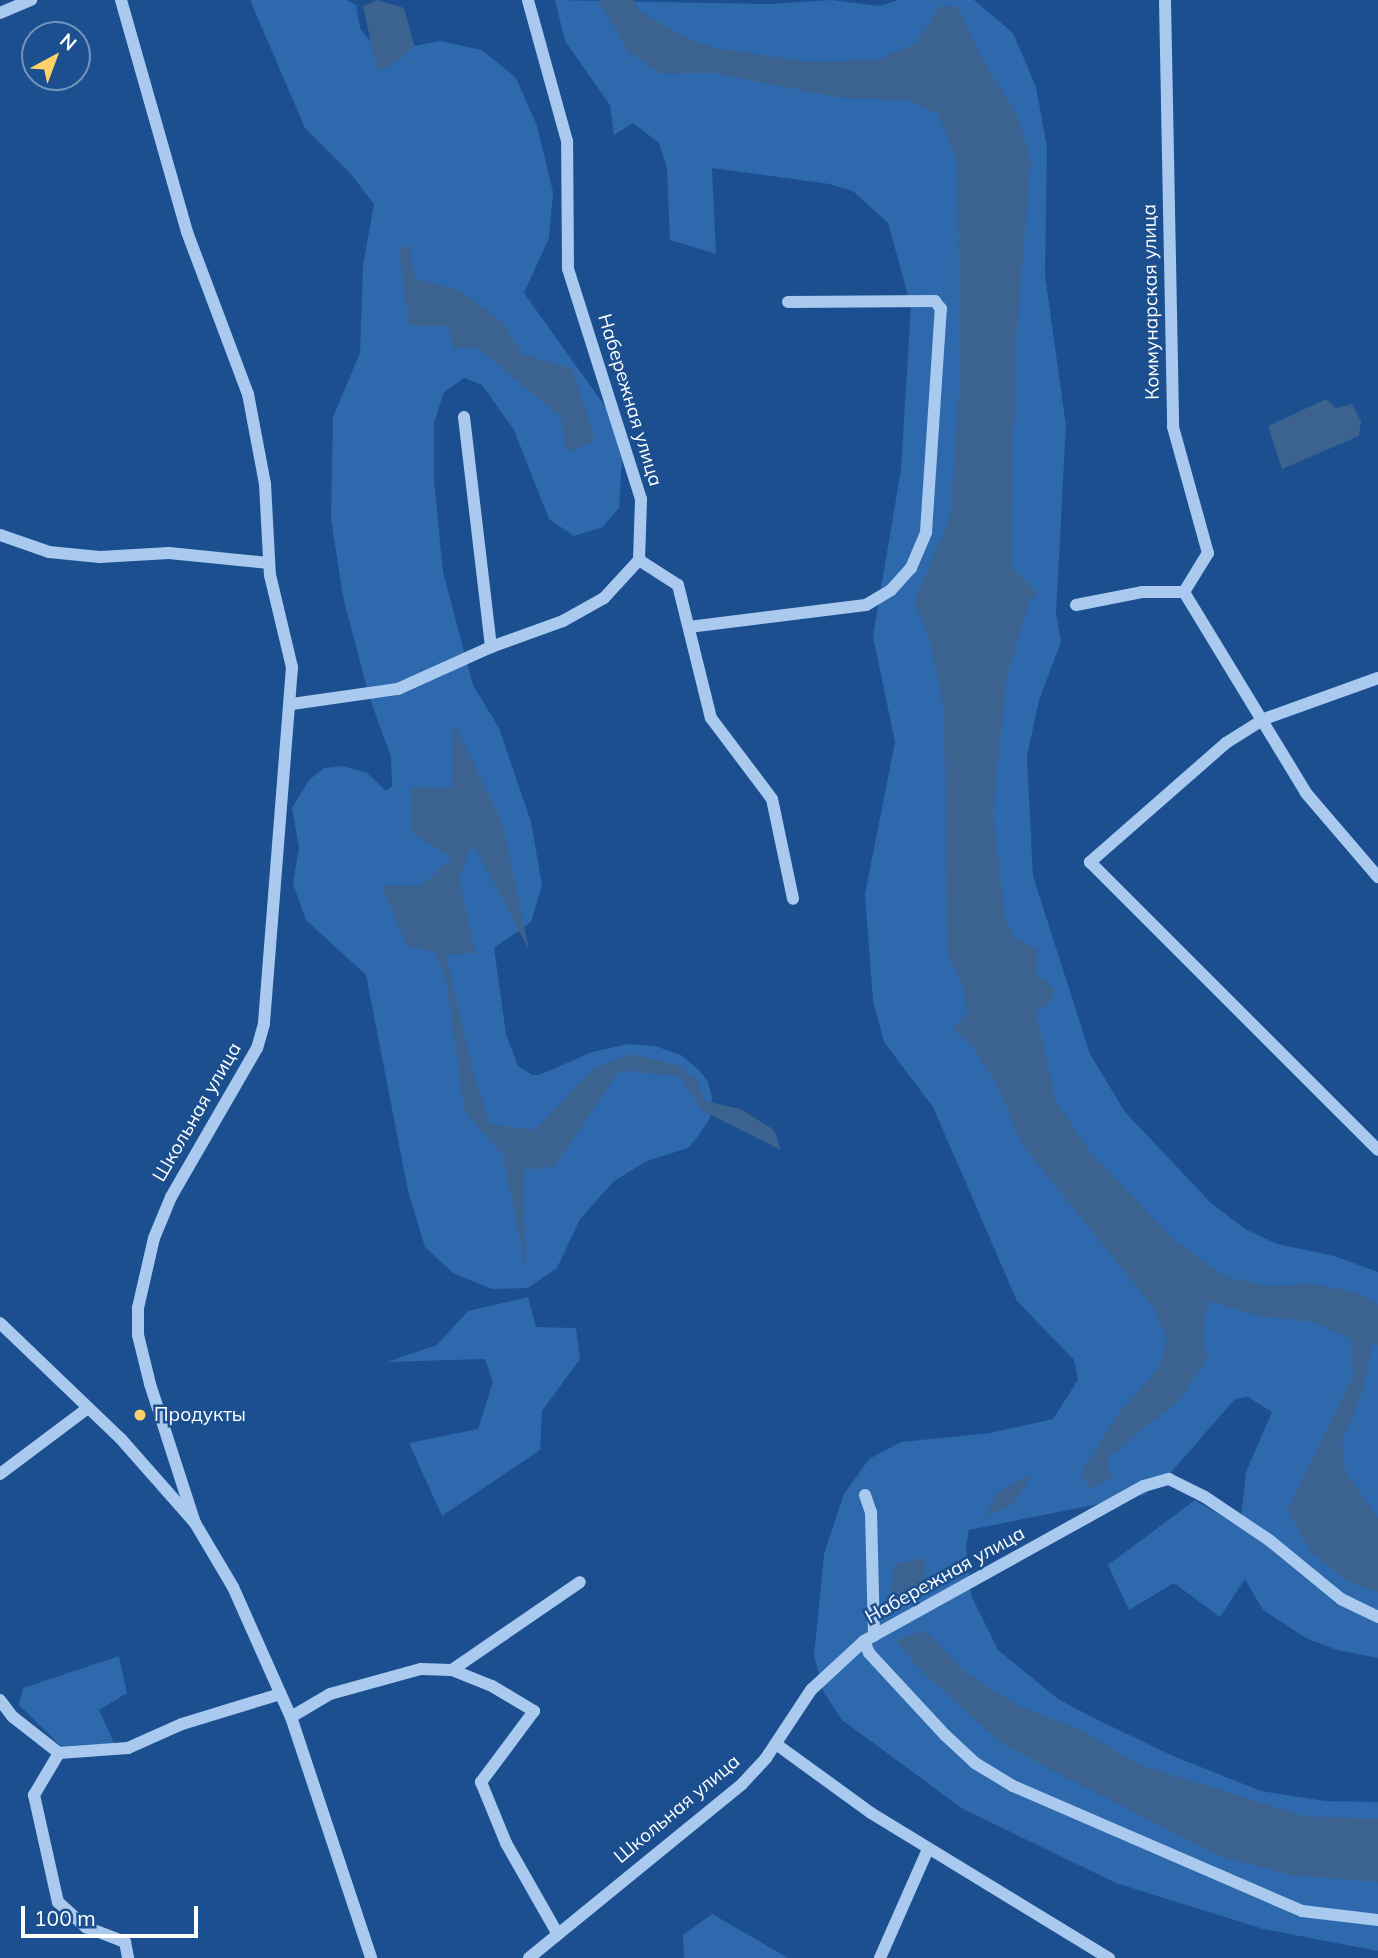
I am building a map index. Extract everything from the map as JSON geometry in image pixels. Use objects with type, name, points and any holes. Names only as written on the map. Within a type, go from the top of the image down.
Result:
[{"type":"street","points":[[0,13],[31,0]]},
{"type":"street","name":"Школьная улица","points":[[121,0],[187,232],[248,394],[265,484],[268,563],[292,667],[292,704],[264,1024],[257,1048],[171,1197],[154,1238],[138,1308],[138,1335],[150,1384],[195,1523]]},
{"type":"street","name":"Набережная улица","points":[[528,0],[567,141],[568,269],[641,499],[639,560]]},
{"type":"street","name":"Коммунарская улица","points":[[1165,0],[1173,426],[1208,553],[1184,592]]},
{"type":"street","points":[[689,627],[866,605],[891,590],[911,568],[926,532],[941,309],[935,301],[788,302]]},
{"type":"street","points":[[464,417],[491,647]]},
{"type":"street","points":[[0,535],[49,552],[100,557],[169,553],[268,563]]},
{"type":"street","points":[[292,704],[398,689],[491,647],[563,621],[604,598],[639,560],[678,585],[711,718],[772,799],[793,899]]},
{"type":"street","points":[[1076,605],[1142,592],[1184,592],[1264,719],[1306,793],[1378,877]]},
{"type":"street","points":[[1378,678],[1264,719],[1226,743],[1090,862],[1378,1150]]},
{"type":"street","name":"Школьная улица","points":[[0,1324],[88,1408],[195,1523],[233,1587],[291,1717],[371,1958]]},
{"type":"street","points":[[0,1474],[88,1408]]},
{"type":"street","name":"Набережная улица","points":[[1378,1617],[1341,1599],[1229,1512],[1169,1479],[1134,1491],[869,1638],[869,1653],[944,1735],[975,1763],[1013,1786],[1303,1911],[1378,1920]]},
{"type":"street","points":[[865,1495],[870,1512],[869,1638]]},
{"type":"street","points":[[452,1670],[580,1582]]},
{"type":"street","name":"Школьная улица","points":[[529,1958],[556,1931],[742,1784],[776,1744],[811,1690],[869,1638]]},
{"type":"street","points":[[291,1717],[330,1694],[399,1671],[452,1670],[492,1686],[534,1711],[481,1782],[506,1843],[556,1931]]},
{"type":"street","points":[[0,1700],[13,1717],[60,1754],[128,1748],[182,1724],[280,1694]]},
{"type":"street","points":[[776,1744],[928,1849],[1110,1958]]},
{"type":"street","points":[[60,1754],[34,1794],[58,1902],[86,1927],[125,1942],[128,1958]]},
{"type":"street","points":[[880,1958],[928,1849]]},
{"type":"shaded area","points":[[250,0],[347,0],[356,5],[360,28],[379,53],[440,41],[482,50],[516,78],[537,126],[553,192],[549,238],[524,293],[607,409],[622,460],[619,508],[603,527],[574,536],[549,519],[514,430],[482,385],[464,378],[444,392],[434,423],[434,481],[443,572],[473,685],[499,728],[531,822],[542,885],[531,922],[494,948],[506,1034],[518,1066],[532,1075],[539,1075],[592,1052],[628,1044],[655,1046],[681,1055],[699,1070],[708,1082],[712,1097],[710,1118],[688,1148],[647,1161],[614,1181],[580,1219],[557,1268],[528,1288],[492,1289],[453,1273],[425,1247],[408,1191],[366,975],[306,920],[293,884],[299,848],[292,808],[309,780],[324,768],[343,766],[367,773],[386,791],[392,786],[391,757],[369,696],[343,597],[331,519],[333,417],[360,353],[363,265],[374,204],[350,173],[305,128]]},
{"type":"shaded area","points":[[377,0],[404,8],[414,45],[402,58],[377,72],[363,6]]},
{"type":"shaded area","points":[[555,0],[770,4],[831,0],[880,6],[898,0],[974,0],[1013,33],[1036,87],[1047,147],[1045,275],[1066,426],[1056,613],[1061,642],[1039,700],[1027,756],[1033,876],[1090,1054],[1125,1112],[1211,1203],[1245,1229],[1277,1244],[1334,1256],[1378,1272],[1378,1658],[1337,1650],[1306,1638],[1263,1610],[1245,1579],[1220,1617],[1174,1583],[1129,1610],[1108,1565],[1195,1500],[1240,1527],[1246,1472],[1272,1412],[1248,1397],[1235,1399],[1166,1478],[1144,1495],[969,1530],[966,1545],[971,1595],[998,1650],[1058,1699],[1096,1719],[1173,1756],[1261,1791],[1325,1801],[1378,1802],[1378,1951],[1263,1929],[1116,1883],[963,1809],[842,1720],[824,1693],[814,1656],[824,1554],[844,1494],[869,1459],[901,1442],[990,1433],[1053,1419],[1078,1380],[1074,1360],[1017,1301],[933,1107],[884,1042],[873,1001],[865,894],[895,742],[873,636],[901,469],[911,306],[888,223],[853,191],[829,184],[712,168],[716,254],[670,240],[667,168],[659,143],[633,123],[614,135],[610,105],[565,41]]},
{"type":"shaded area","points":[[599,0],[633,0],[640,11],[681,36],[715,48],[811,62],[878,60],[916,43],[941,5],[958,7],[983,61],[1016,112],[1031,160],[1016,340],[1011,566],[1038,593],[1030,601],[1007,675],[993,813],[1005,920],[1015,938],[1038,950],[1036,973],[1055,990],[1049,1005],[1036,1012],[1056,1101],[1089,1151],[1174,1240],[1225,1277],[1268,1286],[1314,1284],[1359,1293],[1378,1305],[1378,1345],[1372,1343],[1363,1391],[1342,1440],[1345,1471],[1378,1518],[1378,1592],[1352,1584],[1311,1552],[1287,1511],[1353,1375],[1351,1339],[1314,1322],[1259,1316],[1208,1301],[1203,1336],[1208,1357],[1180,1399],[1108,1458],[1111,1478],[1090,1489],[1080,1474],[1120,1411],[1159,1368],[1167,1338],[1154,1308],[1023,1146],[995,1082],[972,1046],[952,1029],[967,1013],[964,989],[947,951],[944,709],[929,638],[914,602],[950,518],[959,388],[958,164],[938,114],[908,100],[842,98],[713,73],[661,74],[627,51]]},
{"type":"shaded area","points":[[398,246],[409,247],[415,278],[461,291],[502,322],[522,354],[573,369],[595,441],[567,452],[560,416],[476,347],[453,349],[448,326],[409,326]]},
{"type":"shaded area","points":[[1326,399],[1336,408],[1352,404],[1361,421],[1359,436],[1282,469],[1268,426]]},
{"type":"shaded area","points":[[454,724],[502,821],[529,950],[473,844],[459,877],[475,953],[446,955],[474,1076],[491,1124],[534,1130],[595,1068],[630,1054],[678,1065],[697,1080],[704,1101],[741,1109],[774,1130],[781,1150],[701,1110],[680,1077],[620,1070],[554,1167],[523,1170],[526,1270],[503,1156],[464,1110],[446,978],[435,952],[407,946],[381,885],[421,886],[452,858],[412,833],[411,787],[452,788]]},
{"type":"shaded area","points":[[528,1297],[536,1327],[576,1328],[580,1359],[542,1411],[540,1450],[442,1516],[409,1443],[478,1429],[493,1382],[485,1359],[387,1362],[437,1345],[468,1311]]},
{"type":"shaded area","points":[[1032,1474],[1014,1504],[986,1516],[997,1493]]},
{"type":"shaded area","points":[[927,1558],[920,1595],[891,1600],[894,1564]]},
{"type":"shaded area","points":[[925,1630],[966,1673],[1019,1706],[1079,1729],[1137,1764],[1304,1816],[1378,1819],[1378,1882],[1290,1875],[1217,1855],[1002,1744],[918,1668],[896,1640]]},
{"type":"shaded area","points":[[119,1656],[127,1693],[99,1710],[114,1743],[64,1749],[19,1705],[23,1688]]},
{"type":"shaded area","points":[[712,1914],[788,1958],[684,1958],[683,1935]]},
{"type":"place","name":"Продукты","points":[[140,1415]]}]
